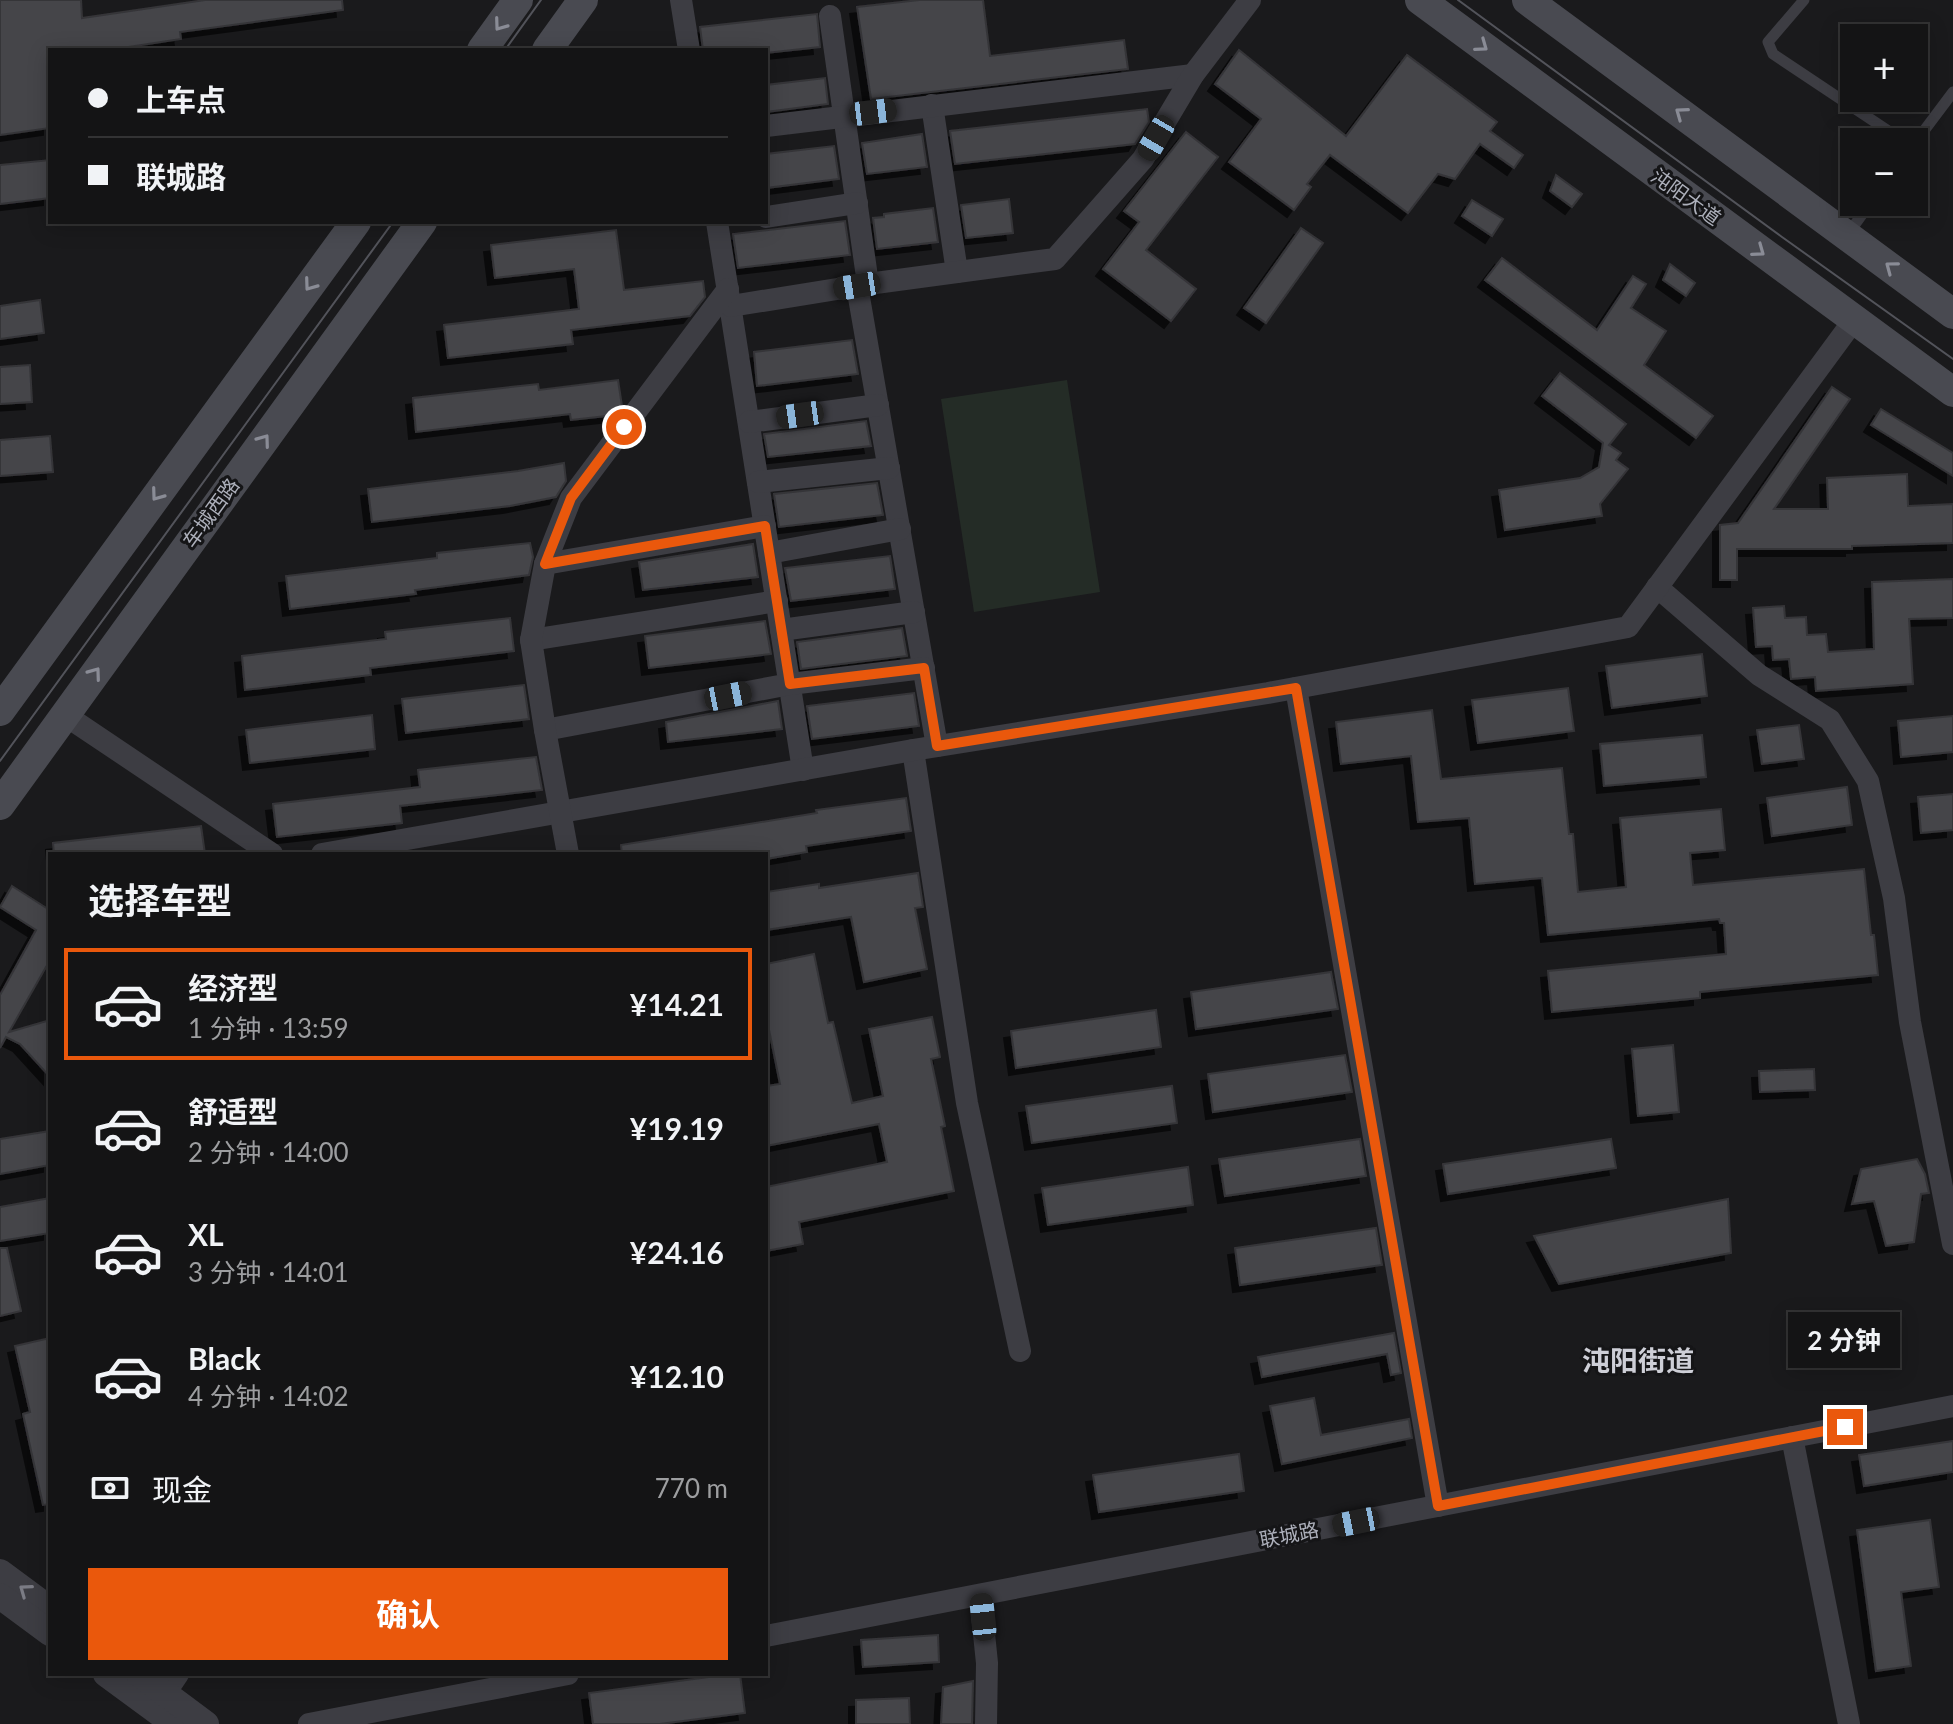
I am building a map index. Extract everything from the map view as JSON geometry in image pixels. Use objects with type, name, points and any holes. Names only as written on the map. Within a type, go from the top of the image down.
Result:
[{"type":"main road","points":[[483,48],[518,0]]},
{"type":"main road","points":[[548,48],[583,0]]},
{"type":"main road","name":"沌阳大道","points":[[1420,0],[1953,392]]},
{"type":"main road","points":[[1527,0],[1953,314]]},
{"type":"main road","points":[[0,711],[355,224]]},
{"type":"main road","name":"车城西路","points":[[0,805],[421,224]]},
{"type":"street","points":[[681,0],[689,48]]},
{"type":"street","points":[[568,852],[531,640],[545,564],[571,498],[729,297],[863,285],[1055,259],[1143,159],[1193,75],[1250,0]]},
{"type":"street","points":[[830,16],[857,203],[863,285],[878,405],[937,746]]},
{"type":"street","points":[[768,126],[1193,75]]},
{"type":"street","points":[[932,105],[957,272]]},
{"type":"street","points":[[768,217],[857,203]]},
{"type":"street","points":[[722,224],[729,297],[803,770]]},
{"type":"street","points":[[333,852],[913,750],[1296,688],[1628,627],[1854,320]]},
{"type":"street","points":[[749,422],[878,405]]},
{"type":"street","points":[[758,482],[889,468]]},
{"type":"street","points":[[545,564],[765,526]]},
{"type":"street","points":[[769,553],[900,529]]},
{"type":"street","points":[[1657,587],[1759,675],[1830,720],[1868,781],[1894,898],[1910,1022],[1953,1244]]},
{"type":"street","points":[[531,640],[777,601]]},
{"type":"street","points":[[781,630],[914,612]]},
{"type":"street","points":[[545,730],[790,684],[924,668]]},
{"type":"street","points":[[1296,688],[1438,1506]]},
{"type":"street","points":[[65,715],[269,852]]},
{"type":"street","points":[[913,750],[967,1103],[1020,1351]]},
{"type":"street","name":"联城路","points":[[768,1636],[1953,1406]]},
{"type":"street","points":[[1792,1437],[1849,1724]]},
{"type":"street","points":[[0,1572],[48,1608]]},
{"type":"street","points":[[980,1595],[987,1663],[986,1724]]},
{"type":"street","points":[[0,1596],[48,1632]]},
{"type":"street","points":[[111,1676],[168,1700],[206,1724]]},
{"type":"street","points":[[141,1676],[168,1700]]},
{"type":"street","points":[[309,1724],[558,1676]]},
{"type":"lane","points":[[1804,0],[1768,42],[1773,54],[1884,128]]},
{"type":"lane","points":[[1926,128],[1953,92]]},
{"type":"lane","points":[[1847,235],[1861,216]]},
{"type":"shaded area","points":[[1067,380],[1100,592],[974,612],[941,399]]},
{"type":"building","points":[[0,0],[81,0],[82,18],[205,0],[342,0],[343,10],[180,32],[181,39],[122,48],[48,48],[48,128],[0,135]]},
{"type":"building","points":[[919,0],[983,0],[990,56],[1124,40],[1128,69],[871,99],[857,7]]},
{"type":"building","points":[[817,14],[820,47],[768,53],[768,48],[703,48],[700,27]]},
{"type":"building","points":[[1239,50],[1346,136],[1407,55],[1497,122],[1490,131],[1523,155],[1514,168],[1480,144],[1455,179],[1438,174],[1408,213],[1330,155],[1307,184],[1311,187],[1294,210],[1229,162],[1261,119],[1215,84]]},
{"type":"building","points":[[825,78],[828,104],[768,112],[768,85]]},
{"type":"building","points":[[1147,109],[1149,122],[1135,144],[955,164],[950,131]]},
{"type":"building","points":[[1186,132],[1218,157],[1146,250],[1196,289],[1171,321],[1103,269],[1139,222],[1124,211]]},
{"type":"building","points":[[922,134],[927,167],[867,174],[862,143]]},
{"type":"building","points":[[834,146],[839,179],[768,188],[768,154]]},
{"type":"building","points":[[48,160],[48,198],[0,204],[0,165]]},
{"type":"building","points":[[1556,175],[1582,194],[1572,207],[1550,191]]},
{"type":"building","points":[[1009,199],[1013,233],[966,238],[961,205]]},
{"type":"building","points":[[1472,200],[1503,219],[1492,236],[1462,216]]},
{"type":"building","points":[[933,208],[938,242],[877,249],[873,218]]},
{"type":"building","points":[[845,221],[850,255],[738,268],[733,234]]},
{"type":"building","points":[[1301,228],[1323,243],[1266,323],[1244,308]]},
{"type":"building","points":[[616,230],[624,290],[703,281],[705,297],[690,316],[571,330],[573,344],[448,358],[444,325],[579,309],[574,269],[495,278],[491,245]]},
{"type":"building","points":[[1502,258],[1597,330],[1633,276],[1646,284],[1631,308],[1666,331],[1644,365],[1713,416],[1696,438],[1485,280]]},
{"type":"building","points":[[1670,264],[1695,283],[1686,296],[1663,280]]},
{"type":"building","points":[[40,300],[44,333],[0,339],[0,306]]},
{"type":"building","points":[[852,340],[858,374],[757,386],[754,352]]},
{"type":"building","points":[[30,365],[32,402],[0,404],[0,367]]},
{"type":"building","points":[[1560,373],[1626,424],[1609,445],[1621,453],[1616,460],[1628,469],[1600,504],[1602,516],[1505,530],[1499,490],[1580,478],[1599,467],[1603,443],[1542,396]]},
{"type":"building","points":[[618,380],[622,406],[616,415],[571,420],[570,414],[416,432],[413,398],[538,384],[539,390]]},
{"type":"building","points":[[1832,387],[1850,399],[1774,509],[1828,509],[1827,478],[1907,474],[1908,506],[1953,504],[1953,543],[1852,546],[1852,549],[1737,549],[1737,580],[1720,580],[1720,525],[1738,523]]},
{"type":"building","points":[[1881,409],[1953,453],[1953,476],[1871,425]]},
{"type":"building","points":[[866,421],[871,446],[768,457],[764,434]]},
{"type":"building","points":[[50,436],[53,472],[0,476],[0,440]]},
{"type":"building","points":[[564,463],[566,481],[556,497],[510,506],[372,522],[368,489]]},
{"type":"building","points":[[877,483],[883,515],[779,527],[774,494]]},
{"type":"building","points":[[530,543],[533,557],[529,575],[415,590],[416,594],[290,609],[286,576],[437,558],[437,553]]},
{"type":"building","points":[[753,544],[758,577],[643,590],[639,562]]},
{"type":"building","points":[[890,556],[895,589],[791,601],[785,568]]},
{"type":"building","points":[[1953,579],[1953,618],[1909,619],[1913,684],[1816,691],[1815,677],[1791,679],[1789,659],[1773,660],[1772,646],[1756,647],[1753,608],[1784,606],[1785,618],[1806,617],[1807,635],[1826,634],[1828,652],[1874,649],[1872,582]]},
{"type":"building","points":[[510,618],[514,651],[370,668],[371,675],[245,690],[242,656],[386,639],[385,632]]},
{"type":"building","points":[[765,621],[771,654],[649,668],[645,636]]},
{"type":"building","points":[[902,628],[907,656],[801,669],[797,642]]},
{"type":"building","points":[[1702,654],[1707,696],[1612,708],[1606,666]]},
{"type":"building","points":[[524,685],[529,719],[406,733],[402,699]]},
{"type":"building","points":[[1568,688],[1574,731],[1478,743],[1472,700]]},
{"type":"building","points":[[914,693],[919,726],[812,739],[807,706]]},
{"type":"building","points":[[778,701],[782,729],[668,742],[666,722]]},
{"type":"building","points":[[1432,710],[1441,779],[1562,768],[1569,834],[1573,834],[1578,892],[1626,887],[1620,818],[1721,809],[1725,850],[1690,853],[1693,885],[1864,869],[1878,975],[1700,992],[1700,998],[1552,1012],[1548,971],[1726,954],[1724,923],[1720,923],[1719,919],[1548,935],[1542,878],[1475,884],[1469,818],[1418,822],[1411,756],[1341,764],[1336,722]]},
{"type":"building","points":[[372,715],[375,749],[250,763],[246,730]]},
{"type":"building","points":[[1953,716],[1953,752],[1901,757],[1898,721]]},
{"type":"building","points":[[1799,725],[1804,759],[1762,764],[1757,730]]},
{"type":"building","points":[[1702,735],[1706,777],[1604,786],[1600,744]]},
{"type":"building","points":[[536,757],[542,790],[400,806],[402,823],[277,837],[273,804],[420,787],[418,770]]},
{"type":"building","points":[[1847,787],[1852,825],[1772,836],[1767,798]]},
{"type":"building","points":[[1953,794],[1953,830],[1921,833],[1918,797]]},
{"type":"building","points":[[906,798],[911,831],[806,846],[807,852],[768,859],[768,852],[622,852],[621,845],[817,813],[816,810]]},
{"type":"building","points":[[201,826],[205,852],[54,852],[53,843]]},
{"type":"building","points":[[918,873],[923,907],[915,908],[927,969],[864,982],[851,917],[768,930],[768,892],[819,884],[819,888]]},
{"type":"building","points":[[12,886],[48,909],[48,964],[9,1032],[48,1021],[48,1075],[20,1044],[6,1037],[0,1048],[0,995],[36,930],[0,907]]},
{"type":"building","points":[[814,954],[828,1023],[833,1022],[852,1103],[883,1096],[869,1029],[932,1017],[940,1057],[931,1059],[954,1191],[799,1222],[803,1244],[768,1251],[768,1187],[887,1162],[879,1124],[768,1146],[768,1086],[780,1084],[768,1025],[768,964]]},
{"type":"building","points":[[1331,972],[1338,1009],[1196,1029],[1191,992]]},
{"type":"building","points":[[1156,1010],[1161,1047],[1016,1068],[1011,1031]]},
{"type":"building","points":[[1673,1045],[1679,1112],[1638,1116],[1632,1049]]},
{"type":"building","points":[[1345,1055],[1352,1092],[1213,1112],[1208,1074]]},
{"type":"building","points":[[1814,1069],[1815,1090],[1760,1092],[1759,1071]]},
{"type":"building","points":[[1172,1086],[1177,1123],[1032,1143],[1026,1106]]},
{"type":"building","points":[[48,1131],[48,1165],[0,1174],[0,1139]]},
{"type":"building","points":[[1360,1139],[1366,1176],[1225,1196],[1219,1159]]},
{"type":"building","points":[[1611,1139],[1616,1168],[1448,1194],[1443,1164]]},
{"type":"building","points":[[1917,1159],[1925,1174],[1929,1193],[1921,1194],[1914,1242],[1886,1246],[1874,1201],[1852,1204],[1861,1169]]},
{"type":"building","points":[[1188,1167],[1193,1205],[1048,1225],[1042,1188]]},
{"type":"building","points":[[48,1198],[48,1233],[0,1241],[0,1207]]},
{"type":"building","points":[[1728,1199],[1731,1253],[1559,1284],[1534,1236]]},
{"type":"building","points":[[1376,1228],[1382,1265],[1240,1285],[1235,1248]]},
{"type":"building","points":[[0,1248],[7,1248],[21,1311],[0,1316]]},
{"type":"building","points":[[1394,1333],[1401,1373],[1391,1375],[1387,1354],[1262,1377],[1258,1357]]},
{"type":"building","points":[[48,1338],[48,1504],[43,1505],[23,1414],[30,1412],[15,1346]]},
{"type":"building","points":[[1314,1398],[1321,1435],[1409,1419],[1412,1438],[1282,1464],[1270,1406]]},
{"type":"building","points":[[1953,1441],[1953,1472],[1864,1486],[1859,1455]]},
{"type":"building","points":[[1239,1454],[1244,1491],[1099,1512],[1093,1475]]},
{"type":"building","points":[[1930,1520],[1939,1587],[1901,1592],[1911,1666],[1876,1671],[1857,1530]]},
{"type":"building","points":[[938,1635],[939,1662],[863,1667],[861,1640]]},
{"type":"building","points":[[716,1676],[740,1676],[745,1713],[660,1724],[593,1724],[589,1693]]},
{"type":"building","points":[[973,1681],[972,1724],[941,1724],[943,1687]]},
{"type":"building","points":[[909,1698],[910,1724],[856,1724],[856,1700]]},
{"type":"tram line","points":[[506,48],[541,0]]},
{"type":"tram line","points":[[1458,0],[1953,359]]},
{"type":"tram line","points":[[0,761],[392,224]]},
{"type":"district","name":"沌阳街道","points":[[1638,1361]]},
{"type":"route","points":[[624,427],[571,498],[545,564],[765,526],[790,684],[924,668],[937,746],[1296,688],[1438,1506],[1845,1427]]}]
